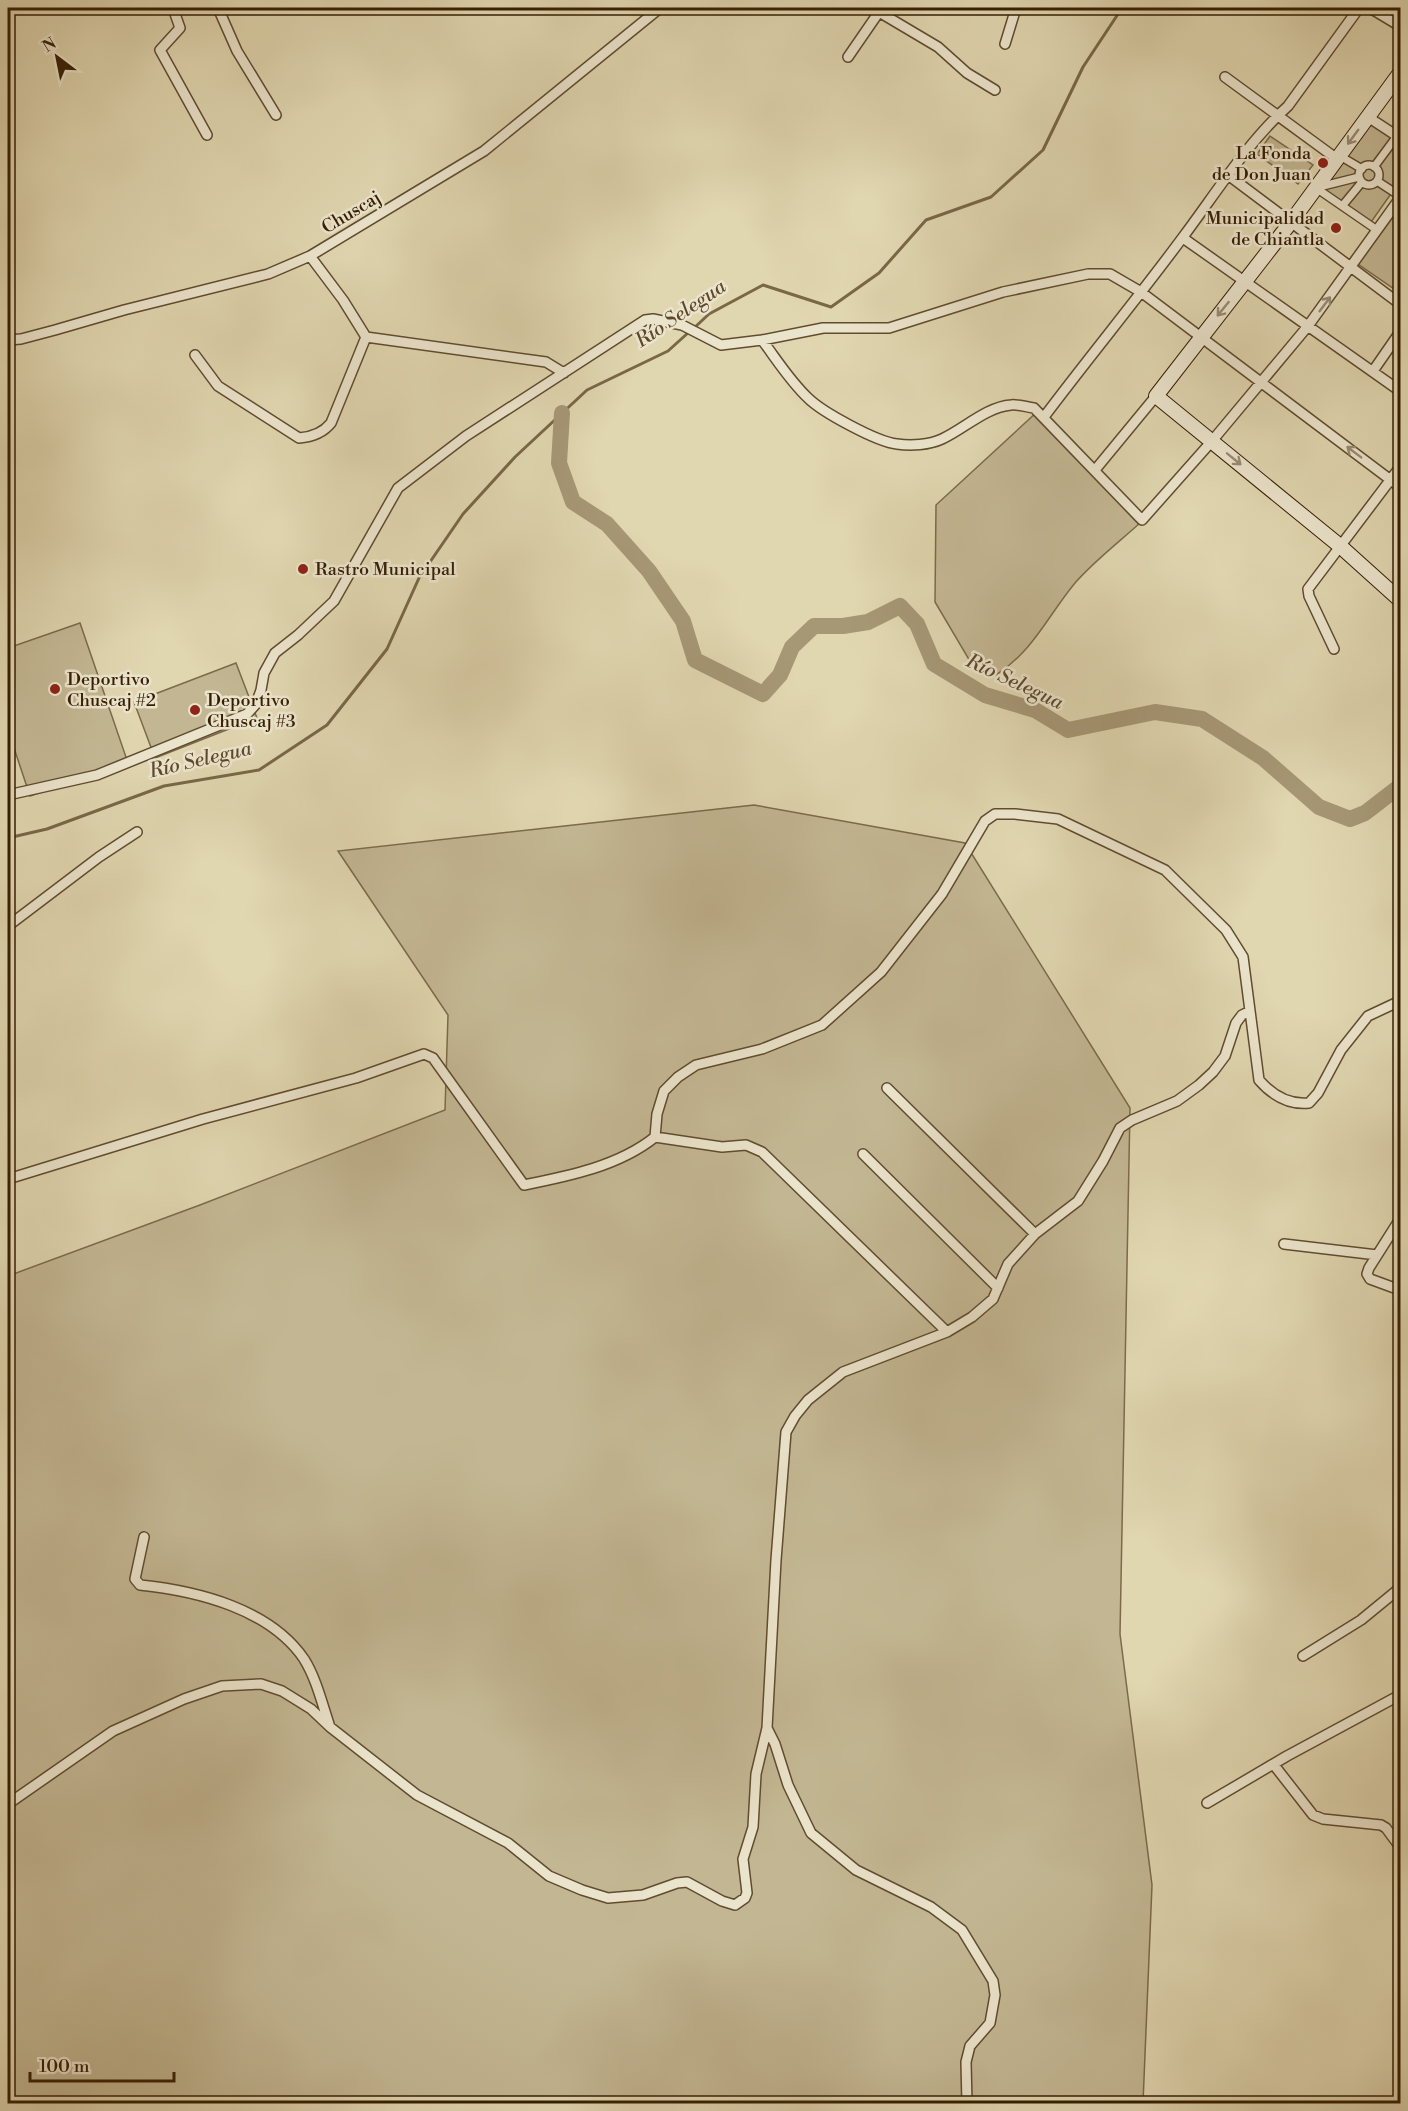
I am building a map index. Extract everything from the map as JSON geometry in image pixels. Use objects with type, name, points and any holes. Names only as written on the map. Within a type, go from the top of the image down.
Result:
[{"type":"main road","points":[[1401,73],[1291,222],[1156,396],[1340,546],[1401,600]]},
{"type":"street","points":[[173,8],[180,28],[160,50],[207,135]]},
{"type":"street","points":[[218,8],[237,51],[276,116]]},
{"type":"street","name":"Chuscaj","points":[[8,340],[55,330],[268,274],[310,256],[484,151],[660,8]]},
{"type":"street","points":[[1005,44],[1016,8]]},
{"type":"street","points":[[1044,417],[1183,238],[1228,175],[1276,116],[1288,106],[1359,8]]},
{"type":"street","points":[[1370,8],[1401,26]]},
{"type":"street","points":[[848,57],[878,10],[938,47],[967,73],[995,90]]},
{"type":"street","points":[[1226,77],[1276,116],[1339,157],[1362,169]]},
{"type":"street","points":[[1368,117],[1399,137],[1374,167]]},
{"type":"street","points":[[1362,169],[1368,165],[1374,167],[1378,171],[1377,181]]},
{"type":"street","points":[[1343,205],[1361,179],[1362,169]]},
{"type":"street","points":[[1228,175],[1401,304]]},
{"type":"street","points":[[1316,188],[1361,179],[1370,185],[1377,181]]},
{"type":"street","points":[[762,340],[791,380],[810,400],[860,429],[895,444],[926,444],[940,440],[999,407],[1014,405],[1034,408],[1142,519],[1263,382],[1308,326],[1400,202],[1377,181]]},
{"type":"street","points":[[1316,188],[1377,230]]},
{"type":"street","points":[[1183,238],[1246,280],[1401,391]]},
{"type":"street","points":[[310,256],[343,300],[366,338]]},
{"type":"street","points":[[8,795],[97,775],[246,714],[256,704],[264,673],[275,652],[298,635],[334,601],[398,488],[466,436],[645,320],[653,319],[682,325],[721,345],[762,340],[823,328],[889,328],[1004,292],[1088,274],[1110,274],[1140,292],[1263,382],[1401,487]]},
{"type":"street","points":[[1373,371],[1401,333]]},
{"type":"street","points":[[195,355],[218,386],[299,438],[306,438],[321,432],[331,423],[366,338]]},
{"type":"street","points":[[366,338],[546,362],[564,373]]},
{"type":"street","points":[[1095,470],[1156,396]]},
{"type":"street","points":[[1334,650],[1309,596],[1308,589],[1401,467]]},
{"type":"street","points":[[8,1179],[203,1119],[356,1078],[424,1054],[433,1058],[524,1185],[597,1166],[639,1150],[655,1137],[657,1114],[664,1091],[678,1077],[696,1065],[762,1049],[822,1025],[882,972],[942,894],[986,821],[995,814],[1058,819],[1165,870],[1226,930],[1243,957],[1260,1080],[1271,1093],[1299,1104],[1309,1103],[1318,1093],[1341,1050],[1368,1016],[1401,1001]]},
{"type":"street","points":[[8,926],[99,857],[137,832]]},
{"type":"street","points":[[8,1804],[113,1731],[184,1699],[222,1686],[261,1684],[282,1691],[311,1709],[330,1727],[417,1795],[508,1843],[549,1876],[608,1898],[644,1895],[677,1883],[687,1882],[722,1901],[735,1905],[745,1898],[747,1893],[743,1859],[753,1827],[756,1774],[767,1728],[786,1432],[795,1416],[808,1400],[843,1372],[947,1332],[993,1299],[1008,1264],[1035,1234],[1078,1201],[1120,1128],[1132,1120],[1177,1101],[1213,1072],[1225,1056],[1236,1023],[1242,1014],[1250,1011]]},
{"type":"street","points":[[887,1088],[1035,1234]]},
{"type":"street","points":[[655,1137],[722,1147],[746,1145],[762,1152],[947,1332]]},
{"type":"street","points":[[863,1154],[998,1288]]},
{"type":"street","points":[[1401,1219],[1367,1274],[1370,1279],[1401,1290]]},
{"type":"street","points":[[1284,1244],[1377,1255]]},
{"type":"street","points":[[144,1537],[135,1579],[140,1586],[206,1597],[258,1617],[285,1636],[305,1661],[330,1727]]},
{"type":"street","points":[[1303,1656],[1361,1620],[1401,1588]]},
{"type":"street","points":[[1207,1803],[1401,1695]]},
{"type":"street","points":[[767,1728],[775,1744],[788,1785],[811,1833],[856,1870],[931,1907],[962,1930],[993,1981],[995,1995],[990,2023],[970,2046],[966,2062],[967,2103]]},
{"type":"street","points":[[1274,1765],[1313,1815],[1323,1819],[1381,1826],[1386,1828],[1401,1847]]},
{"type":"shaded area","points":[[1369,121],[1400,141],[1400,181],[1369,225],[1320,188]]},
{"type":"shaded area","points":[[1270,136],[1313,165],[1298,184],[1257,154]]},
{"type":"shaded area","points":[[1393,217],[1400,222],[1400,293],[1358,264]]},
{"type":"shaded area","points":[[1038,411],[1140,523],[1082,575],[1030,644],[996,675],[971,663],[935,602],[936,505]]},
{"type":"shaded area","name":"Deportivo Chuscaj #2","points":[[80,623],[128,763],[30,796],[8,730],[8,648]]},
{"type":"shaded area","name":"Deportivo Chuscaj #3","points":[[236,663],[257,718],[155,758],[134,702]]},
{"type":"shaded area","points":[[754,805],[965,843],[1130,1108],[1120,1634],[1152,1885],[1143,2103],[8,2104],[8,1276],[200,1205],[445,1110],[448,1015],[338,851]]},
{"type":"waterway","name":"Río Selegua","points":[[694,328],[709,314],[763,285],[831,307],[879,273],[926,220],[991,197],[1043,150],[1083,67],[1122,8]]},
{"type":"waterway","name":"Río Selegua","points":[[8,838],[47,829],[164,786],[259,770],[327,725],[387,649],[419,578],[463,514],[515,457],[587,390],[668,351],[689,332]]},
{"type":"waterway","name":"Río Selegua","points":[[562,413],[559,463],[573,502],[607,524],[649,571],[683,621],[695,660],[763,694],[780,675],[792,647],[814,626],[843,626],[868,622],[900,606],[917,624],[934,664],[985,695],[1035,710],[1068,730],[1155,712],[1202,719],[1263,758],[1319,807],[1350,819],[1365,813],[1400,786]]},
{"type":"place","name":"La Fonda de Don Juan","points":[[1323,163]]},
{"type":"place","name":"Municipalidad de Chiantla","points":[[1336,228]]},
{"type":"place","name":"Rastro Municipal","points":[[303,569]]},
{"type":"place","name":"Deportivo Chuscaj #2","points":[[55,689]]},
{"type":"place","name":"Deportivo Chuscaj #3","points":[[195,710]]}]
